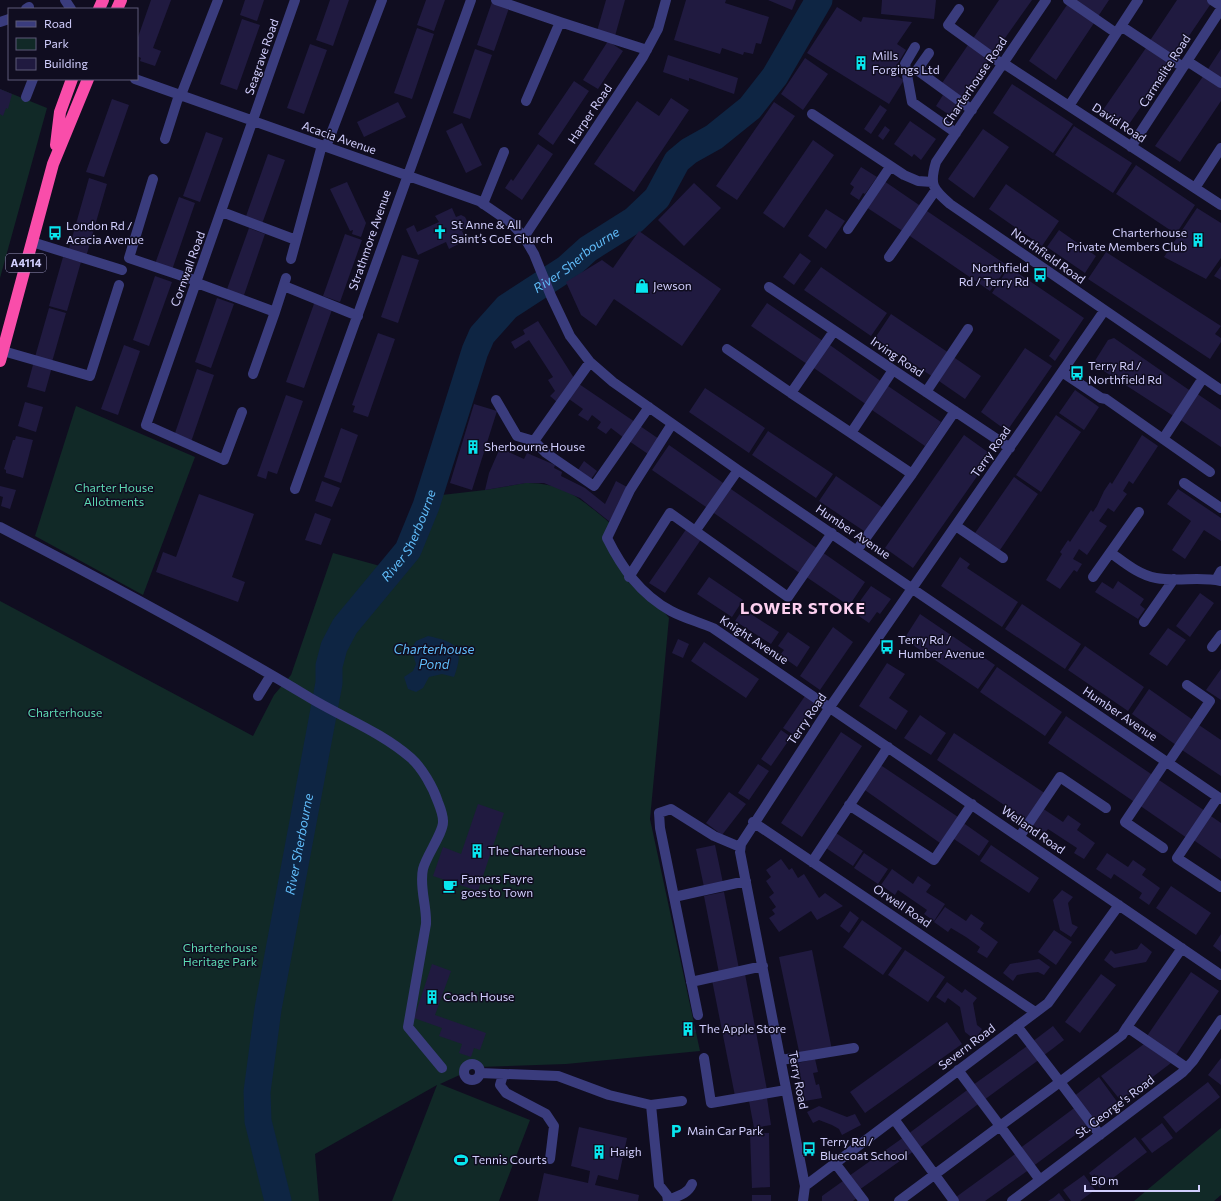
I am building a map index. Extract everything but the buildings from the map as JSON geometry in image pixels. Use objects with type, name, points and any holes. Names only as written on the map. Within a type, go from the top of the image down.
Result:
[{"type":"highway","name":"A4114","points":[[53,164],[60,112],[72,80]]},
{"type":"highway","name":"A4114","points":[[1,356],[53,164],[88,80]]},
{"type":"street","points":[[165,139],[180,95],[218,0]]},
{"type":"street","name":"Seagrave Road","points":[[254,122],[295,0]]},
{"type":"street","points":[[292,259],[296,240],[324,146],[382,0]]},
{"type":"street","name":"Strathmore Avenue","points":[[295,489],[471,0]]},
{"type":"street","points":[[496,0],[647,50]]},
{"type":"street","name":"Harper Road","points":[[524,237],[647,50],[658,29],[666,0]]},
{"type":"street","points":[[1068,0],[1119,30],[1221,84]]},
{"type":"street","points":[[1069,106],[1138,0]]},
{"type":"street","points":[[1212,0],[1221,8]]},
{"type":"street","name":"Charterhouse Road","points":[[934,186],[936,162],[1044,1]]},
{"type":"street","name":"Carmelite Road","points":[[1131,147],[1221,8]]},
{"type":"street","name":"David Road","points":[[959,9],[948,25],[1003,63],[1221,205]]},
{"type":"street","points":[[526,101],[560,22]]},
{"type":"street","points":[[914,47],[905,64],[912,102],[956,133]]},
{"type":"street","points":[[929,53],[917,70],[972,110]]},
{"type":"street","points":[[26,97],[33,80]]},
{"type":"street","points":[[60,112],[67,80]]},
{"type":"street","name":"Acacia Avenue","points":[[138,80],[407,175],[483,204],[511,223],[524,237]]},
{"type":"street","points":[[812,114],[890,167],[918,181],[934,186],[889,257]]},
{"type":"street","name":"Cornwall Road","points":[[242,412],[224,460],[146,425],[254,122]]},
{"type":"street","points":[[1195,188],[1221,148]]},
{"type":"street","points":[[483,204],[504,152]]},
{"type":"street","points":[[848,230],[890,167]]},
{"type":"street","points":[[153,179],[129,258],[275,312]]},
{"type":"street","name":"Northfield Road","points":[[934,186],[950,204],[1221,390]]},
{"type":"street","points":[[222,212],[296,240]]},
{"type":"street","name":"Humber Avenue","points":[[524,237],[534,254],[550,296],[570,336],[590,362],[613,382],[738,470],[1219,798]]},
{"type":"street","points":[[32,242],[122,270]]},
{"type":"street","points":[[253,374],[285,282],[358,316]]},
{"type":"street","points":[[1,356],[90,376],[119,285]]},
{"type":"street","name":"Irving Road","points":[[769,287],[1010,448]]},
{"type":"street","name":"Terry Road","points":[[803,1201],[805,1186],[740,847],[753,822],[830,707],[1104,311]]},
{"type":"street","points":[[926,392],[968,329]]},
{"type":"street","points":[[791,393],[834,331]]},
{"type":"street","points":[[727,348],[912,474]]},
{"type":"street","points":[[534,441],[590,362]]},
{"type":"street","points":[[851,433],[893,370]]},
{"type":"street","points":[[1062,372],[1101,398],[1106,399],[1210,472]]},
{"type":"street","points":[[1163,439],[1203,378]]},
{"type":"street","points":[[496,400],[517,436],[534,441],[546,453],[594,486],[649,407]]},
{"type":"street","points":[[857,550],[955,411]]},
{"type":"street","name":"Knight Avenue","points":[[672,424],[630,490],[607,538],[630,577],[648,595],[670,611],[714,628],[830,707]]},
{"type":"street","points":[[696,530],[738,470]]},
{"type":"street","points":[[1184,483],[1221,508]]},
{"type":"street","points":[[1093,577],[1139,512]]},
{"type":"street","points":[[630,577],[670,513],[696,530],[788,597],[832,533]]},
{"type":"street","points":[[956,526],[1003,558]]},
{"type":"street","points":[[0,527],[92,575],[308,697],[348,717],[410,757],[422,770],[438,800],[443,822],[423,868],[422,880],[427,912],[426,924],[408,1027],[442,1068]]},
{"type":"street","points":[[1111,553],[1142,574],[1155,578],[1196,578],[1219,581],[1221,571]]},
{"type":"street","points":[[1144,622],[1174,579]]},
{"type":"street","points":[[1212,647],[1221,634]]},
{"type":"street","points":[[258,696],[271,675]]},
{"type":"street","points":[[1163,848],[1124,822],[1210,701],[1187,685]]},
{"type":"street","name":"Welland Road","points":[[830,707],[1221,975]]},
{"type":"street","points":[[812,862],[888,747]]},
{"type":"street","points":[[1020,836],[1060,777],[1106,808]]},
{"type":"street","points":[[1219,798],[1177,858],[1221,887]]},
{"type":"street","points":[[849,804],[934,860],[972,804]]},
{"type":"street","points":[[698,1015],[660,828],[659,813],[671,809],[714,836],[740,847]]},
{"type":"street","name":"Orwell Road","points":[[753,822],[1035,1012]]},
{"type":"street","points":[[674,897],[746,881]]},
{"type":"street","name":"Severn Road","points":[[805,1186],[1048,1003],[1119,905]]},
{"type":"street","points":[[899,1201],[1122,1035],[1182,948]]},
{"type":"street","points":[[692,982],[763,966]]},
{"type":"street","name":"St. George's Road","points":[[1012,1201],[1187,1068],[1221,1020]]},
{"type":"street","points":[[1017,1026],[1100,1134]]},
{"type":"street","points":[[1127,1027],[1187,1068]]},
{"type":"street","points":[[781,1060],[854,1048]]},
{"type":"street","points":[[704,1058],[711,1103],[786,1090]]},
{"type":"street","points":[[958,1070],[1040,1180]]},
{"type":"street","points":[[480,1073],[558,1076],[609,1095],[651,1105],[682,1101]]},
{"type":"street","points":[[503,1075],[500,1085],[506,1093],[546,1114],[554,1126],[550,1159]]},
{"type":"street","points":[[651,1105],[660,1186],[667,1194],[668,1201],[690,1190],[692,1184]]},
{"type":"street","points":[[894,1119],[954,1201]]},
{"type":"street","points":[[835,1163],[864,1201]]},
{"type":"green space","points":[[0,89],[47,108],[0,278]]},
{"type":"green space","name":"Charter House Allotments","points":[[76,406],[195,457],[143,595],[35,536]]},
{"type":"green space","name":"Charterhouse Heritage Park","points":[[525,483],[539,483],[562,489],[581,500],[610,523],[607,538],[669,618],[650,819],[700,1051],[566,1064],[477,1067],[440,1084],[530,1120],[499,1201],[392,1201],[437,1085],[315,1154],[319,1201],[0,1201],[0,601],[253,736],[274,695],[291,675],[333,553],[391,569],[416,498],[485,490]]},
{"type":"green space","points":[[1221,1128],[1221,1195],[1214,1201],[1134,1201]]},
{"type":"water","name":"Charterhouse Pond","points":[[428,636],[451,643],[456,647],[459,658],[454,677],[442,674],[429,677],[423,688],[416,692],[408,689],[404,677],[413,671],[416,664],[411,649],[416,641]]},
{"type":"waterway","name":"River Sherbourne","points":[[278,1201],[258,1121],[257,1092],[268,1009],[329,683],[329,666],[334,647],[345,626],[408,550],[426,506],[475,351],[482,335],[507,307],[567,268],[588,249],[634,220],[657,198],[677,161],[689,151],[714,137],[750,108],[775,76],[819,0]]},
{"type":"place","name":"Mills Forgings Ltd","points":[[861,63]]},
{"type":"place","name":"St Anne & All Saint’s CoE Church","points":[[440,232]]},
{"type":"place","name":"London Rd / Acacia Avenue","points":[[55,233]]},
{"type":"place","name":"Charterhouse Private Members Club","points":[[1198,240]]},
{"type":"place","name":"Northfield Rd / Terry Rd","points":[[1040,275]]},
{"type":"place","name":"Jewson","points":[[642,286]]},
{"type":"place","name":"Terry Rd / Northfield Rd","points":[[1077,373]]},
{"type":"place","name":"Sherbourne House","points":[[473,447]]},
{"type":"place","name":"Terry Rd / Humber Avenue","points":[[887,647]]},
{"type":"place","name":"The Charterhouse","points":[[477,851]]},
{"type":"place","name":"Famers Fayre goes to Town","points":[[450,886]]},
{"type":"place","name":"Coach House","points":[[432,997]]},
{"type":"place","name":"The Apple Store","points":[[688,1029]]},
{"type":"place","name":"Main Car Park","points":[[676,1131]]},
{"type":"place","name":"Terry Rd / Bluecoat School","points":[[809,1149]]},
{"type":"place","name":"Haigh","points":[[599,1152]]},
{"type":"place","name":"Tennis Courts","points":[[461,1160]]},
{"type":"district","name":"LOWER STOKE","points":[[803,608]]},
{"type":"park label","name":"Charterhouse","points":[[65,713]]}]
